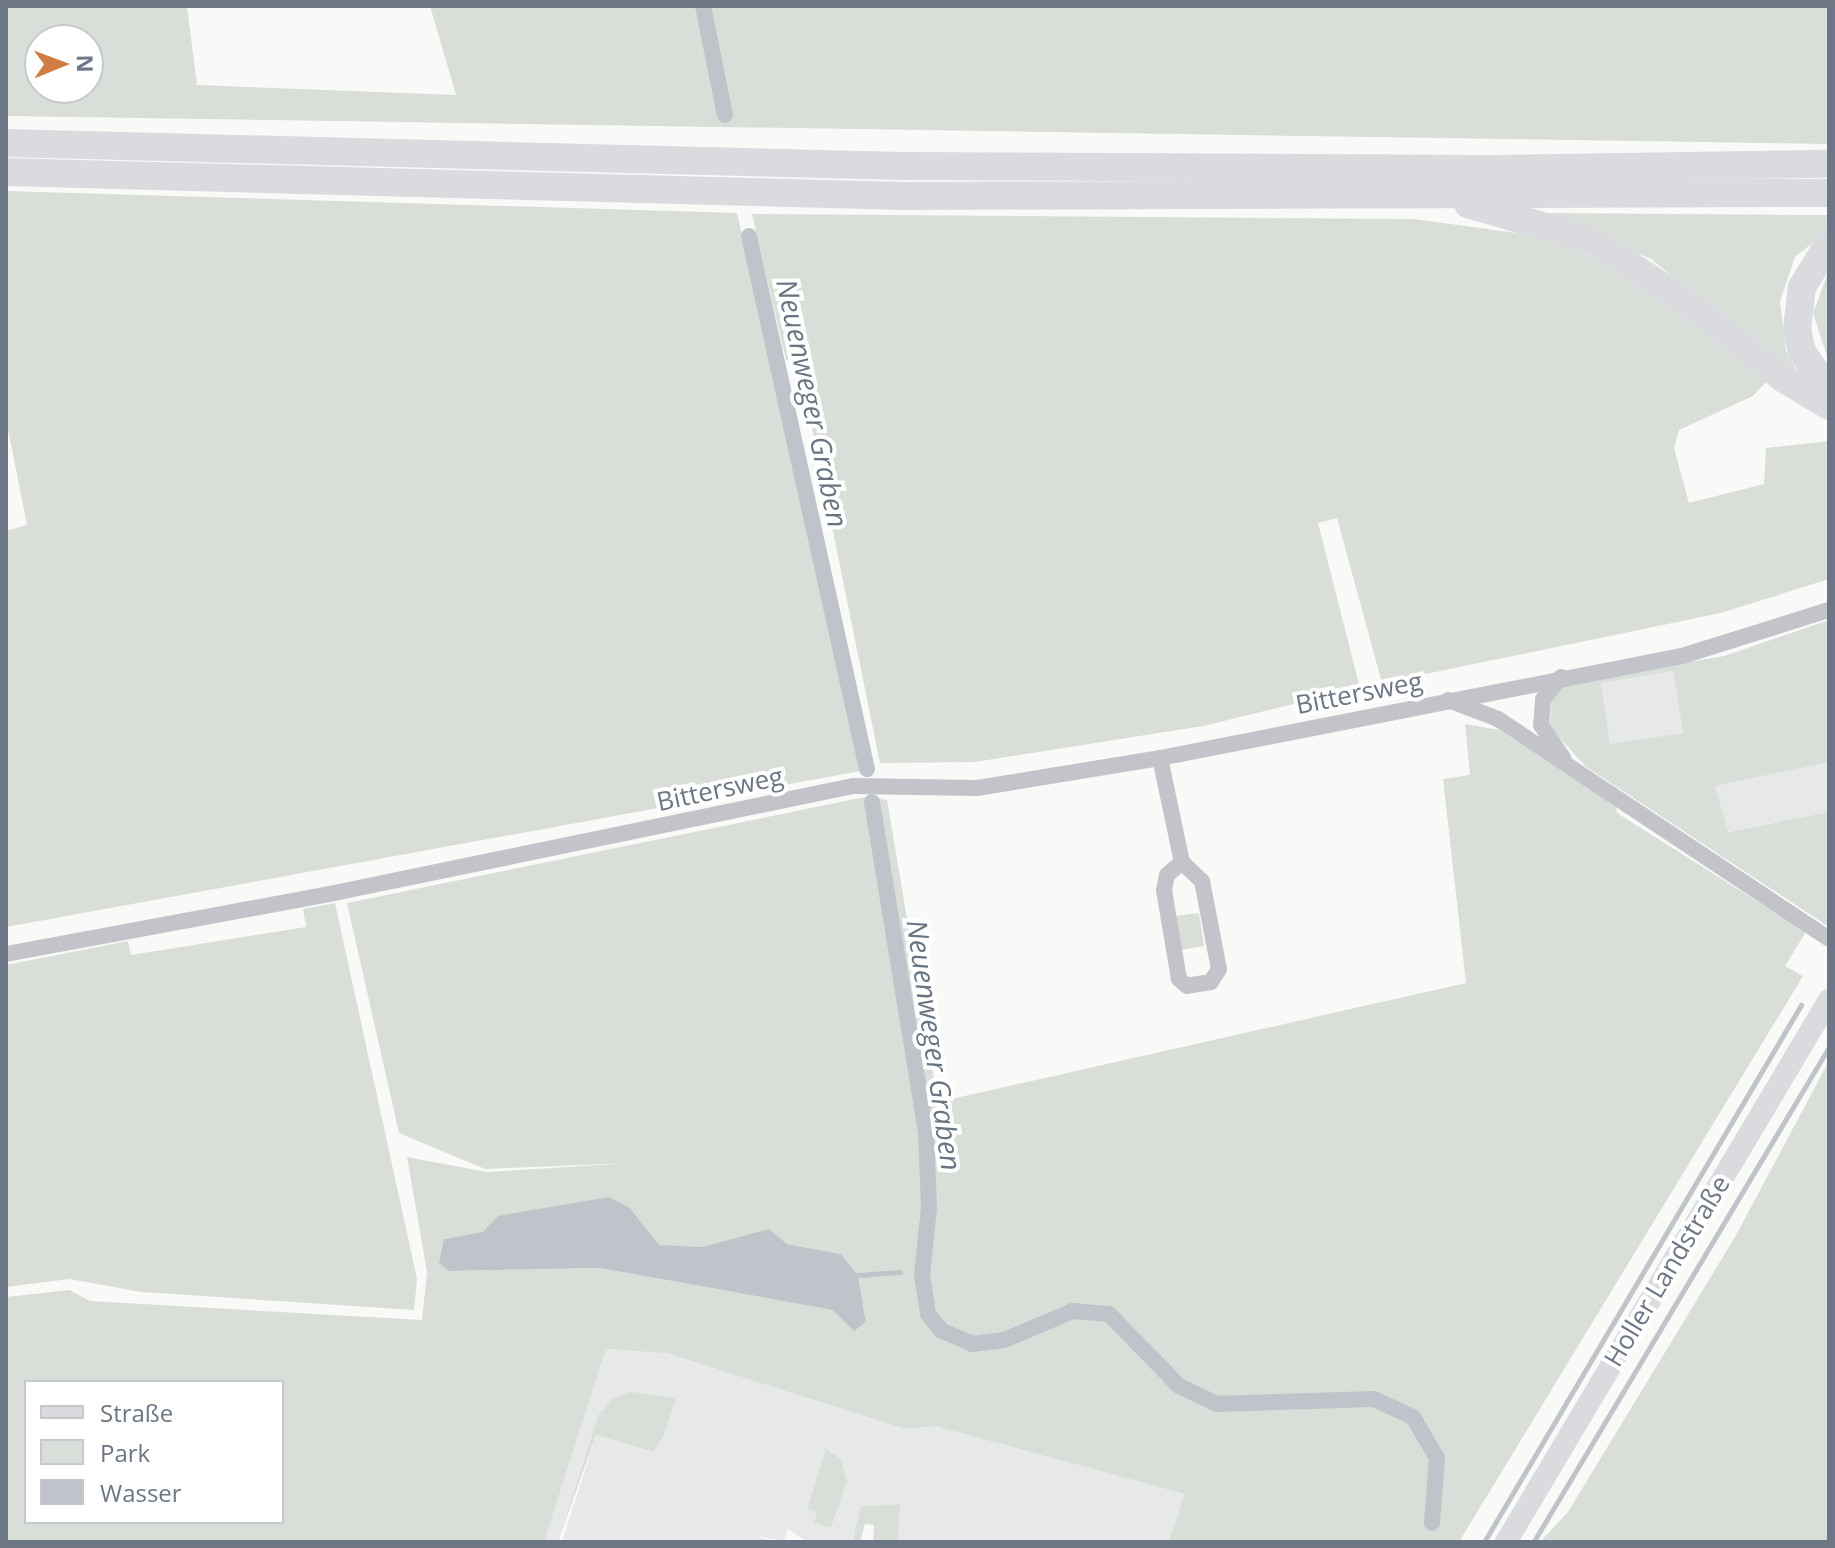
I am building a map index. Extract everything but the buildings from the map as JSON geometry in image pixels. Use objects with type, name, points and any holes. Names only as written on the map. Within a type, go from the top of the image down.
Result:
[{"type":"highway","points":[[6,143],[903,166],[1492,169],[1829,164]]},
{"type":"highway","points":[[6,172],[904,196],[1452,198],[1829,193]]},
{"type":"highway","points":[[1452,198],[1594,241],[1696,309],[1784,379],[1829,406]]},
{"type":"highway","points":[[1829,243],[1802,287],[1797,329],[1811,368],[1829,390]]},
{"type":"main road","name":"Holler Landstraße","points":[[1506,1542],[1829,1000]]},
{"type":"street","name":"Bittersweg","points":[[6,954],[324,895],[853,786],[977,788],[1160,758],[1561,677],[1682,656],[1829,610]]},
{"type":"street","name":"Bittersweg","points":[[1561,677],[1543,699],[1541,725],[1567,764]]},
{"type":"street","name":"Bittersweg","points":[[1447,700],[1498,719],[1829,939]]},
{"type":"street","points":[[1160,758],[1182,862],[1202,881],[1219,969],[1211,982],[1187,986],[1179,979],[1164,890],[1167,875],[1182,862]]},
{"type":"shaded area","points":[[1673,671],[1683,733],[1610,745],[1600,683]]},
{"type":"shaded area","points":[[1829,762],[1829,812],[1727,832],[1715,785]]},
{"type":"shaded area","points":[[606,1349],[667,1352],[905,1429],[935,1426],[1184,1494],[1169,1542],[898,1542],[899,1504],[861,1506],[852,1542],[807,1542],[788,1529],[784,1541],[757,1536],[775,1542],[562,1542],[596,1435],[652,1452],[631,1392],[602,1409],[558,1542],[544,1542]],"holes":[[[827,1448],[841,1459],[847,1481],[831,1528],[814,1523],[818,1512],[807,1508]]]},
{"type":"green space","points":[[6,6],[187,6],[197,85],[456,95],[430,6],[1829,6],[1829,144],[6,116]]},
{"type":"green space","points":[[6,191],[737,213],[861,771],[6,927],[6,531],[27,525],[6,419]]},
{"type":"green space","points":[[1543,213],[1829,215],[1829,230],[1795,257],[1780,301],[1786,351],[1804,384],[1651,259]]},
{"type":"green space","points":[[752,214],[1413,219],[1561,239],[1654,292],[1767,381],[1753,396],[1679,430],[1674,448],[1689,503],[1764,484],[1766,448],[1829,441],[1829,579],[1721,613],[1382,683],[1337,518],[1318,523],[1360,688],[1203,726],[975,762],[880,763],[798,359],[786,360]]},
{"type":"green space","points":[[1829,270],[1829,363],[1813,313]]},
{"type":"green space","points":[[1829,620],[1829,762],[1715,786],[1728,832],[1829,812],[1829,927],[1585,766],[1550,727],[1551,699],[1563,684],[1724,656]],"holes":[[[1673,671],[1683,733],[1610,744],[1601,683]]]},
{"type":"green space","points":[[1465,724],[1499,730],[1616,806],[1617,813],[1806,932],[1785,966],[1803,976],[1459,1542],[1169,1542],[1184,1494],[935,1426],[905,1429],[667,1353],[606,1349],[544,1542],[6,1542],[6,1297],[69,1290],[90,1301],[422,1320],[427,1272],[407,1157],[487,1172],[631,1163],[485,1169],[399,1133],[347,903],[865,797],[887,800],[938,1102],[1466,983],[1443,779],[1470,775]],"holes":[[[630,1208],[659,1245],[703,1248],[769,1230],[787,1244],[841,1254],[858,1275],[866,1321],[834,1310],[600,1268],[449,1271],[444,1239]]]},
{"type":"green space","points":[[335,903],[417,1279],[414,1310],[141,1292],[70,1279],[6,1287],[6,965],[128,941],[131,955],[306,927],[303,909]]},
{"type":"green space","points":[[1199,913],[1204,946],[1181,950],[1175,916]]},
{"type":"green space","points":[[1829,1061],[1829,1542],[1540,1542],[1568,1512],[1735,1237]]},
{"type":"green space","points":[[631,1392],[676,1398],[663,1437],[653,1452],[596,1435],[558,1542],[599,1414],[614,1397]]},
{"type":"green space","points":[[826,1448],[841,1459],[847,1481],[831,1528],[814,1523],[817,1512],[807,1509]]},
{"type":"green space","points":[[900,1504],[898,1542],[873,1542],[874,1525],[865,1524],[860,1542],[852,1542],[861,1506]]},
{"type":"water","points":[[609,1197],[630,1208],[659,1245],[703,1247],[769,1229],[787,1244],[841,1254],[858,1275],[866,1322],[854,1331],[833,1310],[600,1268],[449,1271],[439,1263],[444,1239],[483,1232],[498,1216]]},
{"type":"waterway","name":"Neuenweger Graben","points":[[703,6],[725,115]]},
{"type":"waterway","name":"Neuenweger Graben","points":[[749,236],[867,769]]},
{"type":"waterway","name":"Neuenweger Graben","points":[[872,802],[926,1130],[929,1208],[922,1275],[928,1314],[942,1331],[972,1344],[1004,1340],[1073,1311],[1109,1314],[1179,1386],[1217,1404],[1374,1399],[1413,1417],[1437,1458],[1432,1523]]},
{"type":"waterway","points":[[1484,1542],[1801,1005]]},
{"type":"waterway","points":[[1534,1541],[1829,1047]]},
{"type":"waterway","name":"Neuenweger Graben","points":[[858,1275],[900,1272]]}]
